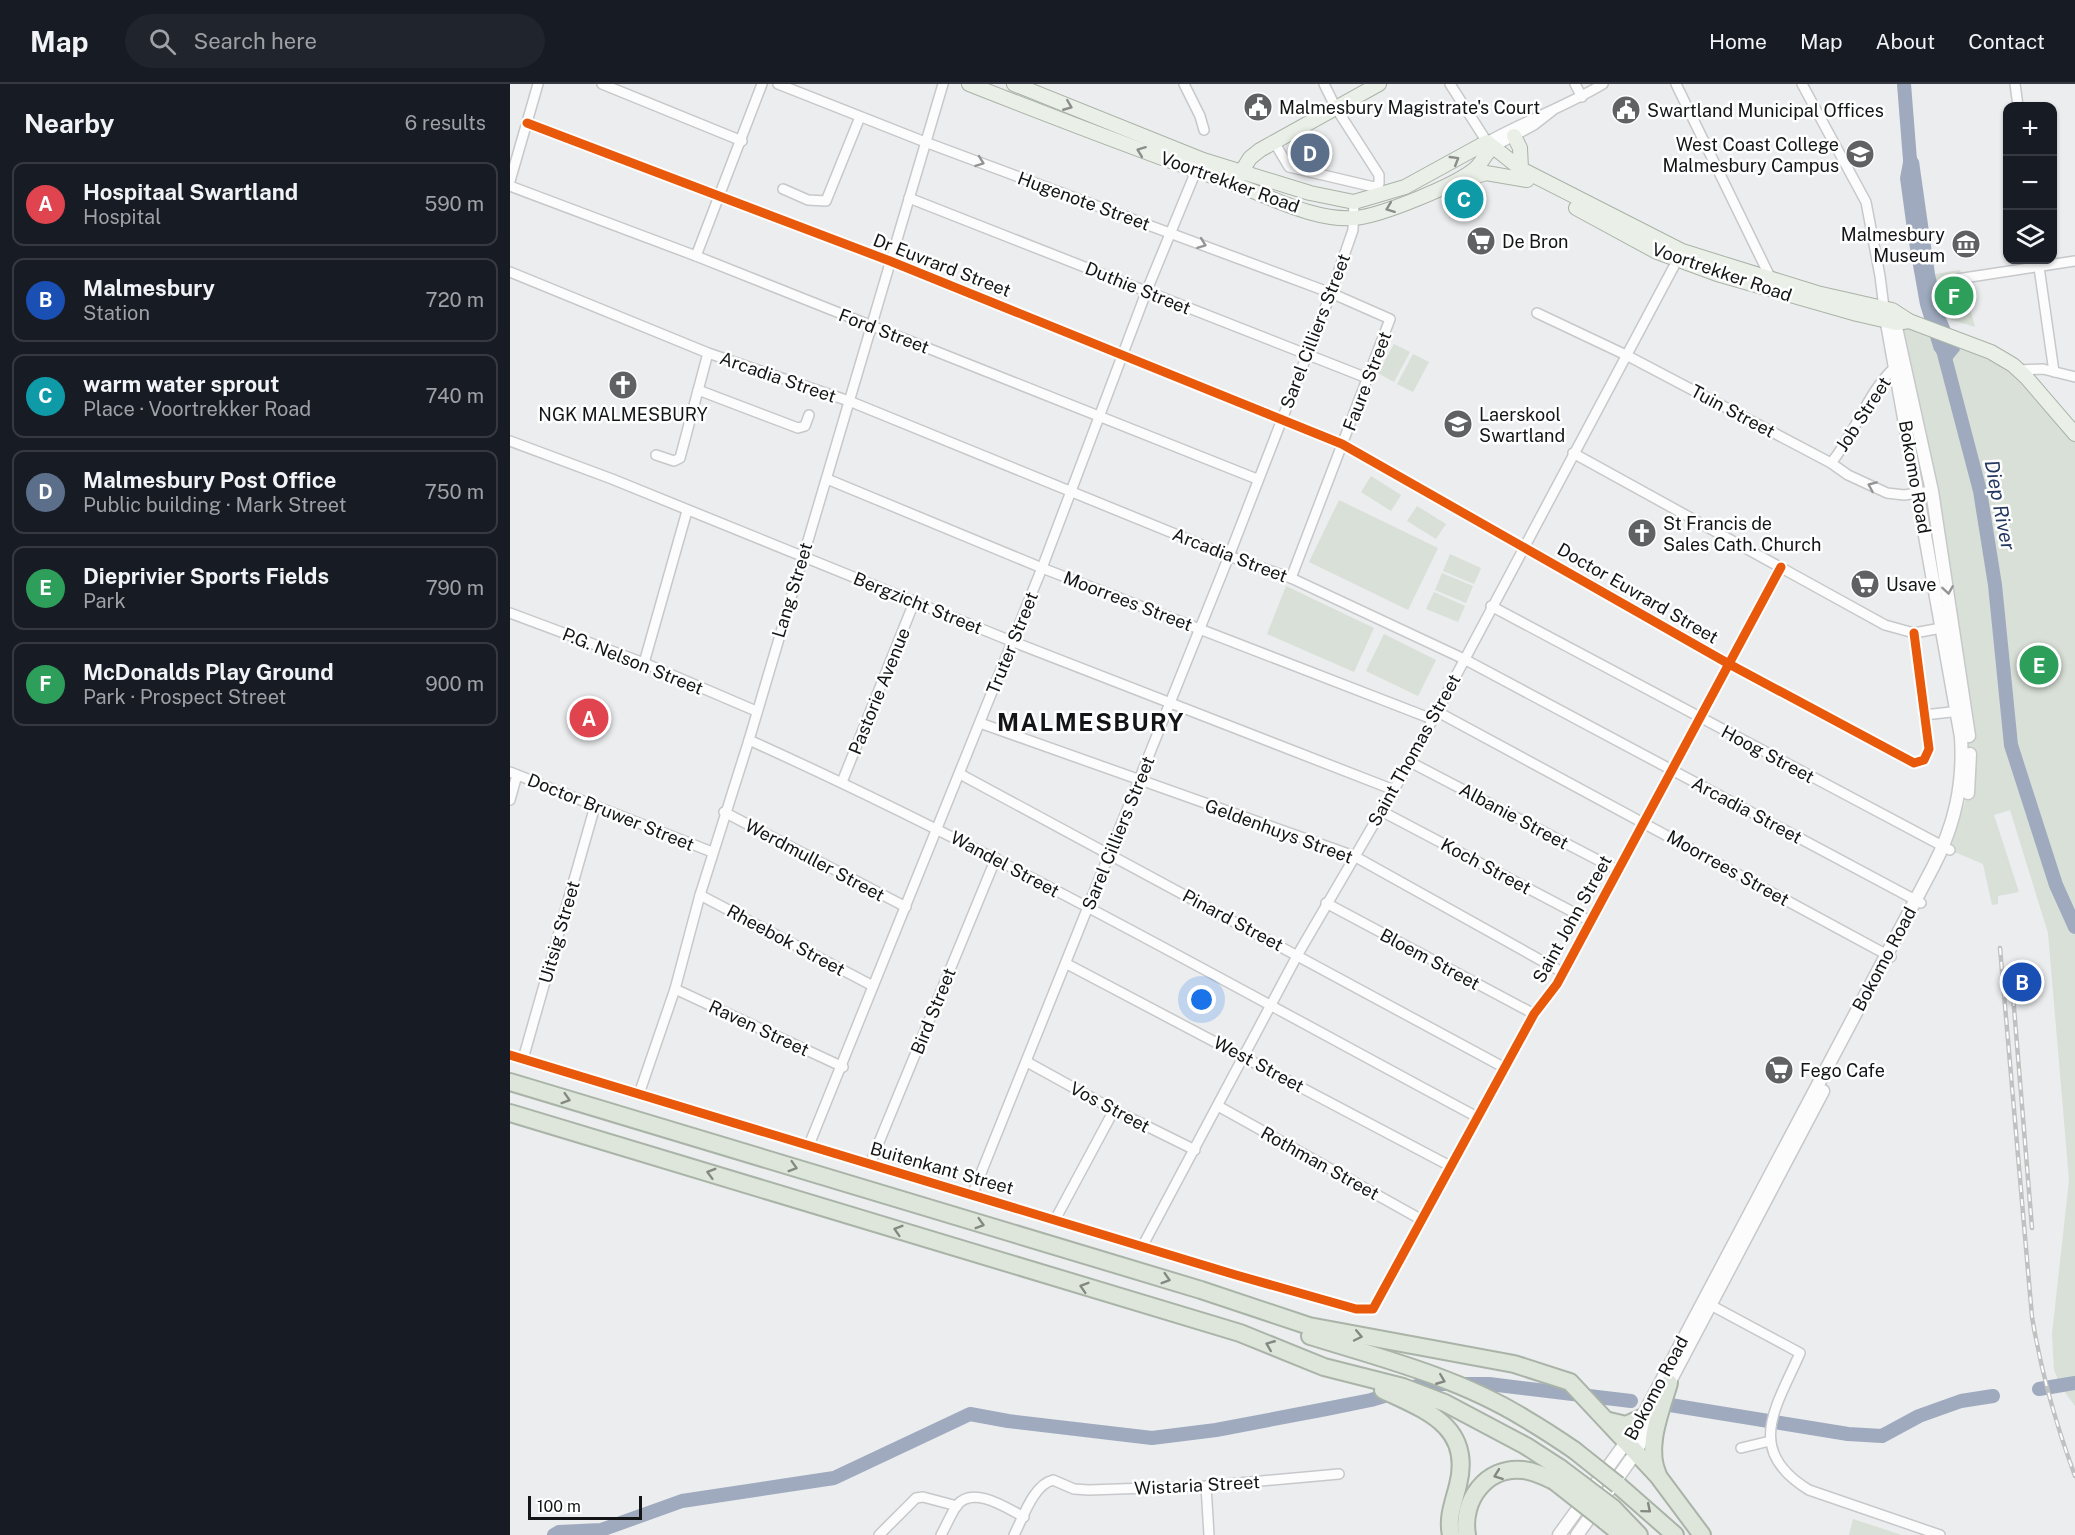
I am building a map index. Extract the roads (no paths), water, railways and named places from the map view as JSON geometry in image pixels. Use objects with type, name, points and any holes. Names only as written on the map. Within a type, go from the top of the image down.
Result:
[{"type":"highway","points":[[510,1082],[1201,1290],[1310,1326],[1514,1364],[1570,1382],[1658,1476],[1702,1535]]},
{"type":"highway","points":[[510,1113],[1240,1333],[1324,1367],[1350,1374],[1439,1408],[1526,1446],[1557,1474],[1639,1535]]},
{"type":"highway","points":[[1201,1290],[1289,1330],[1408,1366],[1475,1393],[1523,1417],[1574,1450],[1675,1535]]},
{"type":"highway","points":[[1658,1476],[1653,1464],[1654,1438],[1669,1383]]},
{"type":"highway","points":[[1439,1408],[1460,1455],[1461,1470],[1449,1520],[1451,1535]]},
{"type":"highway","points":[[1603,1415],[1626,1425],[1641,1418]]},
{"type":"highway","points":[[1467,1535],[1466,1515],[1472,1496],[1490,1477],[1521,1470],[1557,1474]]},
{"type":"highway","points":[[1609,1514],[1622,1535]]},
{"type":"main road","name":"Voortrekker Road","points":[[969,84],[1196,171],[1354,202],[1405,187],[1486,147]]},
{"type":"main road","name":"Voortrekker Road","points":[[1014,84],[1238,178],[1302,208],[1337,218],[1355,218],[1390,209],[1444,186],[1477,167],[1486,147]]},
{"type":"main road","points":[[1238,178],[1250,158],[1274,141],[1378,84]]},
{"type":"main road","points":[[1444,186],[1486,173],[1524,174],[1520,148],[1514,136]]},
{"type":"main road","name":"Voortrekker Road","points":[[1486,147],[1524,174],[1657,252],[1771,277],[1898,318],[1991,352],[2019,370],[2075,434]]},
{"type":"main road","name":"Voortrekker Road","points":[[1680,256],[1775,292],[1898,318]]},
{"type":"main road","name":"Bokomo Road","points":[[1898,318],[1895,367],[1917,493],[1948,627]]},
{"type":"main road","name":"Bokomo Road","points":[[1577,1535],[1669,1383],[1707,1304],[1947,848],[1961,783],[1961,710],[1948,627],[1932,491],[1898,318]]},
{"type":"main road","name":"Bokomo Road","points":[[1558,1535],[1632,1447],[1641,1418],[1707,1304]]},
{"type":"street","points":[[510,181],[538,84]]},
{"type":"street","points":[[602,84],[742,141]]},
{"type":"street","points":[[696,256],[762,84]]},
{"type":"street","name":"Hugenote Street","points":[[778,84],[925,142],[1331,293],[1390,319]]},
{"type":"street","name":"Lang Street","points":[[639,1094],[675,989],[712,852],[749,740],[943,84]]},
{"type":"street","points":[[1184,84],[1200,116],[1204,130]]},
{"type":"street","points":[[1274,141],[1289,167],[1374,187],[1379,184],[1379,175],[1336,108],[1324,84]]},
{"type":"street","points":[[1450,84],[1486,147]]},
{"type":"street","points":[[1575,84],[1582,97]]},
{"type":"street","points":[[1486,147],[1555,107],[1582,97],[1603,84]]},
{"type":"street","points":[[1676,84],[1771,277],[1775,292]]},
{"type":"street","points":[[1802,84],[1866,202],[1881,276],[1898,318]]},
{"type":"street","points":[[2015,84],[2017,102]]},
{"type":"street","points":[[1486,147],[1514,136],[1546,118],[1555,107]]},
{"type":"street","points":[[783,189],[808,200],[826,201],[860,117]]},
{"type":"street","name":"Dr Euvrard Street","points":[[527,123],[890,261],[1342,444]]},
{"type":"street","name":"Truter Street","points":[[809,1145],[843,1067],[873,986],[1042,568],[1147,290],[1196,171]]},
{"type":"street","name":"Ford Street","points":[[510,186],[696,256],[1101,415],[1257,479]]},
{"type":"street","name":"Duthie Street","points":[[909,198],[1367,378]]},
{"type":"street","name":"Sarel Cilliers Street","points":[[973,1193],[1067,964],[1331,293],[1355,218],[1354,202]]},
{"type":"street","name":"Saint Thomas Street","points":[[1142,1247],[1326,903],[1383,812],[1680,256]]},
{"type":"street","points":[[2057,262],[2075,261]]},
{"type":"street","points":[[1957,279],[2033,264]]},
{"type":"street","points":[[2039,264],[2054,372]]},
{"type":"street","name":"Arcadia Street","points":[[510,272],[708,353],[849,401],[1229,556],[1291,578],[1464,660],[1918,901]]},
{"type":"street","name":"Tuin Street","points":[[1537,312],[1628,356],[1831,463],[1848,475],[1887,493],[1897,495],[1932,491]]},
{"type":"street","name":"Faure Street","points":[[1291,578],[1390,319]]},
{"type":"street","points":[[656,455],[674,461],[680,458],[708,353]]},
{"type":"street","name":"Job Street","points":[[1831,463],[1841,450],[1875,389],[1895,367]]},
{"type":"street","points":[[2019,370],[2054,372],[2075,377]]},
{"type":"street","points":[[698,390],[798,429],[805,426],[809,415]]},
{"type":"street","name":"Bergzicht Street","points":[[510,441],[612,478],[687,511],[915,600],[1011,641],[1394,790]]},
{"type":"street","name":"Doctor Euvrard Street","points":[[1342,444],[1729,664],[1914,763],[1920,762],[1929,749],[1924,715]]},
{"type":"street","points":[[1841,450],[1842,465],[1848,475]]},
{"type":"street","points":[[1573,453],[1886,625],[1914,633],[1948,627]]},
{"type":"street","name":"Moorrees Street","points":[[827,479],[1042,568],[1198,629],[1434,715],[1645,822],[1889,956]]},
{"type":"street","points":[[644,663],[687,511]]},
{"type":"street","name":"Saint John Street","points":[[1365,1310],[1373,1309],[1381,1298],[1450,1166],[1534,1014],[1557,984],[1781,567]]},
{"type":"street","name":"Pastorie Avenue","points":[[842,782],[915,600]]},
{"type":"street","name":"Hoog Street","points":[[1491,606],[1947,848]]},
{"type":"street","name":"P.G. Nelson Street","points":[[510,613],[644,663],[756,711]]},
{"type":"street","points":[[1914,633],[1924,715],[1961,710]]},
{"type":"street","name":"Geldenhuys Street","points":[[980,723],[1354,856],[1562,972]]},
{"type":"street","name":"Wandel Street","points":[[749,740],[842,782],[996,858],[1477,1117]]},
{"type":"street","name":"Albanie Street","points":[[1410,762],[1617,870]]},
{"type":"street","points":[[510,800],[513,774]]},
{"type":"street","name":"Doctor Bruwer Street","points":[[513,774],[712,852]]},
{"type":"street","name":"Pinard Street","points":[[960,774],[1298,954],[1505,1068]]},
{"type":"street","name":"Uitsig Street","points":[[523,1059],[595,806]]},
{"type":"street","name":"Werdmuller Street","points":[[724,812],[906,907]]},
{"type":"street","name":"Koch Street","points":[[1383,812],[1590,921]]},
{"type":"street","name":"Bird Street","points":[[870,1164],[996,858]]},
{"type":"street","name":"Rheebok Street","points":[[700,895],[873,986]]},
{"type":"street","name":"Bloem Street","points":[[1326,903],[1534,1014]]},
{"type":"street","name":"West Street","points":[[1067,964],[1450,1166]]},
{"type":"street","name":"Raven Street","points":[[675,989],[843,1067]]},
{"type":"street","name":"Buitenkant Street","points":[[510,1055],[1056,1218],[1142,1247],[1365,1310]]},
{"type":"street","name":"Vos Street","points":[[1027,1062],[1114,1110],[1195,1150]]},
{"type":"street","name":"Rothman Street","points":[[1218,1106],[1422,1220]]},
{"type":"street","points":[[1056,1218],[1114,1110]]},
{"type":"street","points":[[1707,1304],[1800,1353],[1774,1406],[1770,1431],[1770,1441],[1786,1472],[1809,1490],[1940,1535]]},
{"type":"street","points":[[1741,1448],[1770,1441]]},
{"type":"street","name":"Wistaria Street","points":[[1024,1517],[1043,1484],[1057,1481],[1074,1489],[1089,1490],[1206,1486],[1339,1474]]},
{"type":"street","points":[[1206,1486],[1209,1535]]},
{"type":"street","points":[[879,1535],[916,1498],[923,1497],[957,1506]]},
{"type":"street","points":[[941,1535],[957,1506],[970,1499],[990,1500],[1024,1517],[1014,1535]]},
{"type":"water","points":[[1907,141],[1919,161],[1935,274],[1946,318],[1960,350],[1947,366],[1934,350],[1920,305],[1900,178]]},
{"type":"waterway","name":"Diep River","points":[[1904,84],[1910,160]]},
{"type":"waterway","name":"Diep River","points":[[1943,350],[1980,491],[1995,585],[2011,745],[2056,885],[2075,927]]},
{"type":"waterway","points":[[2039,1389],[2075,1383]]},
{"type":"waterway","points":[[554,1535],[559,1532],[601,1530],[682,1501],[834,1478],[970,1414],[1008,1421],[1152,1438],[1216,1430],[1326,1409],[1371,1400],[1424,1384],[1489,1384],[1631,1401]]},
{"type":"waterway","points":[[1670,1405],[1848,1434],[1882,1436],[1919,1416],[1961,1401],[1993,1396]]},
{"type":"railway","points":[[2000,948],[2032,1317],[2050,1398],[2075,1476]]},
{"type":"railway","points":[[2011,971],[2032,1228]]},
{"type":"place","name":"Malmesbury Magistrate's Court","points":[[1258,107]]},
{"type":"place","name":"Swartland Municipal Offices","points":[[1626,110]]},
{"type":"place","name":"Malmesbury Post Office","points":[[1310,153]]},
{"type":"place","name":"West Coast College Malmesbury Campus","points":[[1860,154]]},
{"type":"place","name":"warm water sprout","points":[[1464,199]]},
{"type":"place","name":"De Bron","points":[[1481,241]]},
{"type":"place","name":"Malmesbury Museum","points":[[1966,244]]},
{"type":"place","name":"McDonalds Play Ground","points":[[1954,296]]},
{"type":"place","name":"NGK MALMESBURY","points":[[623,385]]},
{"type":"place","name":"Laerskool Swartland","points":[[1458,424]]},
{"type":"place","name":"St Francis de Sales Cath. Church","points":[[1642,533]]},
{"type":"place","name":"Usave","points":[[1865,584]]},
{"type":"place","name":"Dieprivier Sports Fields","points":[[2039,665]]},
{"type":"place","name":"Hospitaal Swartland","points":[[589,718]]},
{"type":"place","name":"Malmesbury","points":[[2022,982]]},
{"type":"place","name":"Fego Cafe","points":[[1779,1070]]},
{"type":"district","name":"MALMESBURY","points":[[1091,722]]}]
